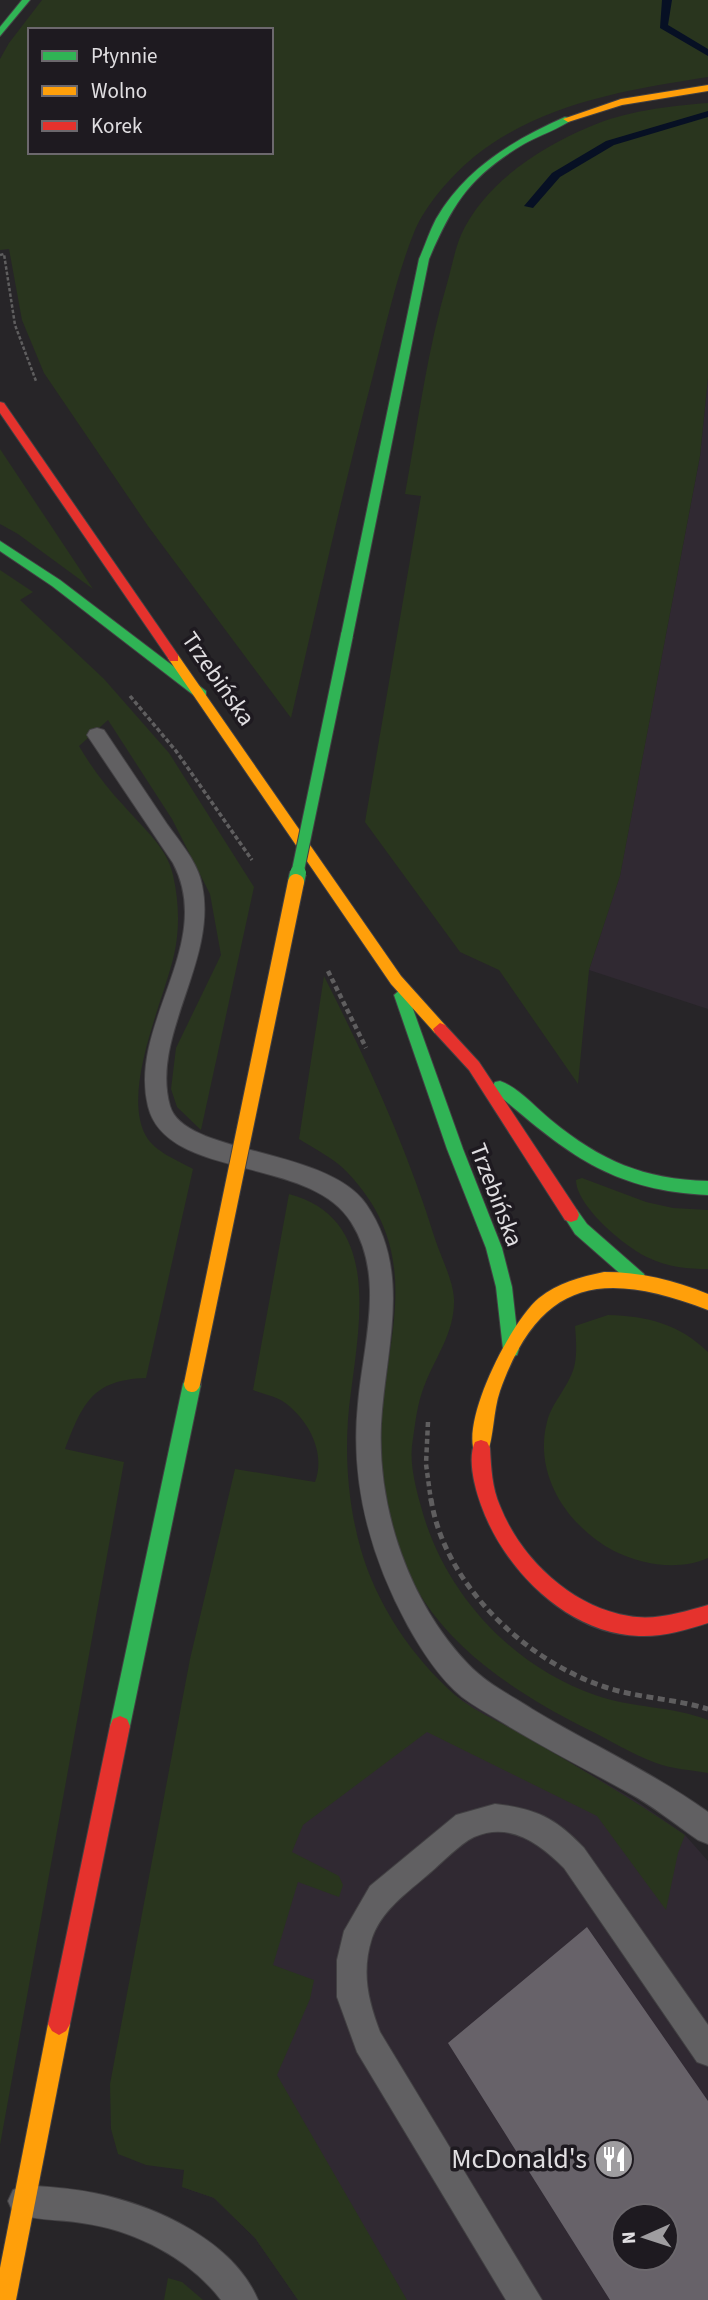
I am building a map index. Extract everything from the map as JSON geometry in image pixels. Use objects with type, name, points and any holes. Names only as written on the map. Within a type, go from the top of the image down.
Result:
[{"type":"main road","points":[[0,33],[26,0]]},
{"type":"main road","points":[[5,2300],[136,1643],[424,260],[433,233],[451,199],[468,179],[489,162],[564,121],[615,104],[708,88]]},
{"type":"main road","name":"Trzebińska","points":[[0,405],[396,980],[474,1066],[541,1172],[581,1229],[638,1279]]},
{"type":"main road","points":[[0,545],[56,583],[201,694]]},
{"type":"main road","name":"Trzebińska","points":[[396,980],[454,1149],[494,1248],[504,1287],[511,1349]]},
{"type":"main road","points":[[474,1066],[596,1163],[646,1182],[672,1187],[708,1188]]},
{"type":"main road","points":[[708,1302],[667,1284],[638,1279],[611,1278],[555,1296],[537,1312],[493,1380],[485,1402],[479,1437],[480,1465],[486,1491],[502,1534],[519,1558],[545,1584],[577,1608],[611,1622],[638,1629],[659,1628],[708,1614]]},
{"type":"main road","points":[[659,1628],[682,1636]]},
{"type":"lane","points":[[97,735],[181,860],[192,882],[194,905],[187,960],[156,1074],[155,1093],[160,1113],[167,1126],[192,1142],[322,1181],[345,1197],[361,1216],[375,1243],[382,1269],[381,1327],[369,1412],[367,1456],[372,1502],[385,1553],[410,1606],[437,1649],[473,1688],[581,1753],[643,1785],[708,1830]]},
{"type":"lane","points":[[525,2300],[368,2041],[352,1997],[352,1960],[359,1931],[380,1896],[466,1825],[495,1818],[525,1821],[555,1838],[574,1858],[708,2051]]},
{"type":"lane","points":[[24,2201],[103,2210],[172,2237],[199,2253],[226,2278],[241,2300]]},
{"type":"path","points":[[0,255],[4,254],[15,325],[34,377],[42,388]]},
{"type":"shaded area","points":[[708,378],[708,1009],[589,970],[620,875],[700,456]]},
{"type":"shaded area","points":[[456,1696],[636,1801],[685,1835],[708,1861],[708,2300],[298,2300],[255,2238],[214,2198],[182,2187],[282,1824]]},
{"type":"green space","points":[[42,0],[708,0],[708,77],[616,94],[557,111],[528,123],[501,138],[466,164],[441,190],[420,220],[408,248],[391,305],[291,718],[148,526],[44,373],[22,320],[9,249],[0,250],[0,59]]},
{"type":"green space","points":[[708,103],[708,378],[700,456],[620,876],[589,970],[578,1084],[499,970],[460,952],[365,822],[421,496],[405,494],[429,360],[455,252],[471,217],[484,200],[498,184],[533,157],[589,127],[632,113]]},
{"type":"green space","points":[[0,449],[93,589],[18,534],[0,524]]},
{"type":"green space","points":[[0,570],[33,592],[20,600],[104,679],[169,753],[254,887],[201,1130],[177,1107],[171,1089],[176,1048],[221,955],[210,894],[172,819],[108,720],[79,746],[105,785],[160,846],[173,875],[178,915],[176,945],[146,1047],[138,1095],[140,1117],[150,1142],[193,1169],[146,1378],[113,1383],[101,1389],[84,1407],[65,1449],[124,1462],[0,2145]]},
{"type":"green space","points":[[324,976],[399,1138],[453,1292],[451,1322],[422,1391],[412,1453],[413,1475],[430,1535],[462,1594],[508,1644],[534,1665],[595,1695],[708,1720],[708,1773],[668,1767],[647,1759],[562,1716],[517,1689],[457,1641],[439,1622],[414,1584],[387,1510],[379,1464],[381,1417],[395,1308],[395,1274],[388,1240],[373,1206],[347,1172],[331,1158],[299,1139]]},
{"type":"green space","points":[[582,1178],[646,1202],[673,1208],[708,1210],[708,1269],[663,1264],[639,1253],[604,1225],[584,1202],[576,1180]]},
{"type":"green space","points":[[289,1194],[321,1208],[342,1230],[354,1257],[359,1288],[359,1322],[348,1419],[349,1485],[361,1550],[386,1610],[424,1664],[455,1695],[588,1773],[685,1835],[678,1853],[666,1910],[597,1816],[427,1732],[303,1825],[292,1852],[339,1876],[343,1885],[339,1897],[298,1882],[273,1965],[314,1980],[310,1999],[277,2075],[407,2300],[298,2300],[255,2238],[214,2198],[182,2187],[184,2170],[146,2165],[118,2154],[111,2129],[110,2084],[190,1659],[235,1469],[315,1482],[318,1471],[317,1449],[301,1418],[280,1400],[253,1390]]},
{"type":"green space","points":[[608,1315],[636,1317],[662,1323],[686,1335],[708,1352],[708,1558],[685,1564],[661,1565],[636,1560],[614,1551],[598,1541],[569,1514],[550,1480],[545,1462],[547,1422],[573,1371],[576,1354],[575,1326]]},
{"type":"green space","points":[[168,2278],[182,2282],[203,2300],[164,2300]]},
{"type":"building","name":"McDonald's","points":[[587,1927],[708,2101],[708,2300],[610,2300],[448,2043]]},
{"type":"waterway","points":[[667,0],[663,26],[708,53]]},
{"type":"waterway","points":[[529,206],[556,175],[610,143],[708,114]]},
{"type":"traffic: fast","points":[[0,33],[26,0]]},
{"type":"traffic: fast","points":[[347,635],[424,259],[436,228],[452,201],[480,171],[513,147],[568,119]]},
{"type":"traffic: fast","points":[[0,545],[56,583],[201,694]]},
{"type":"traffic: fast","points":[[296,882],[347,635]]},
{"type":"traffic: fast","points":[[401,995],[455,1149],[494,1248],[504,1287],[511,1349]]},
{"type":"traffic: fast","points":[[500,1087],[547,1127],[594,1160],[646,1181],[675,1187],[708,1188]]},
{"type":"traffic: fast","points":[[571,1215],[581,1229],[638,1279]]},
{"type":"traffic: fast","points":[[120,1726],[192,1384]]},
{"type":"traffic: slow","points":[[568,119],[621,102],[708,88]]},
{"type":"traffic: slow","points":[[174,658],[396,980],[440,1029]]},
{"type":"traffic: slow","points":[[192,1384],[296,882]]},
{"type":"traffic: slow","points":[[481,1448],[483,1423],[489,1400],[508,1356],[534,1315],[563,1291],[583,1284],[625,1279],[668,1287],[708,1302]]},
{"type":"traffic: slow","points":[[5,2300],[59,2024]]},
{"type":"traffic: jam","points":[[0,405],[174,658]]},
{"type":"traffic: jam","points":[[440,1029],[474,1066],[571,1215]]},
{"type":"traffic: jam","points":[[481,1448],[487,1495],[502,1530],[530,1569],[566,1600],[608,1621],[630,1626],[670,1624],[708,1614]]},
{"type":"traffic: jam","points":[[59,2024],[120,1726]]},
{"type":"place","name":"McDonald's","points":[[614,2159]]}]
